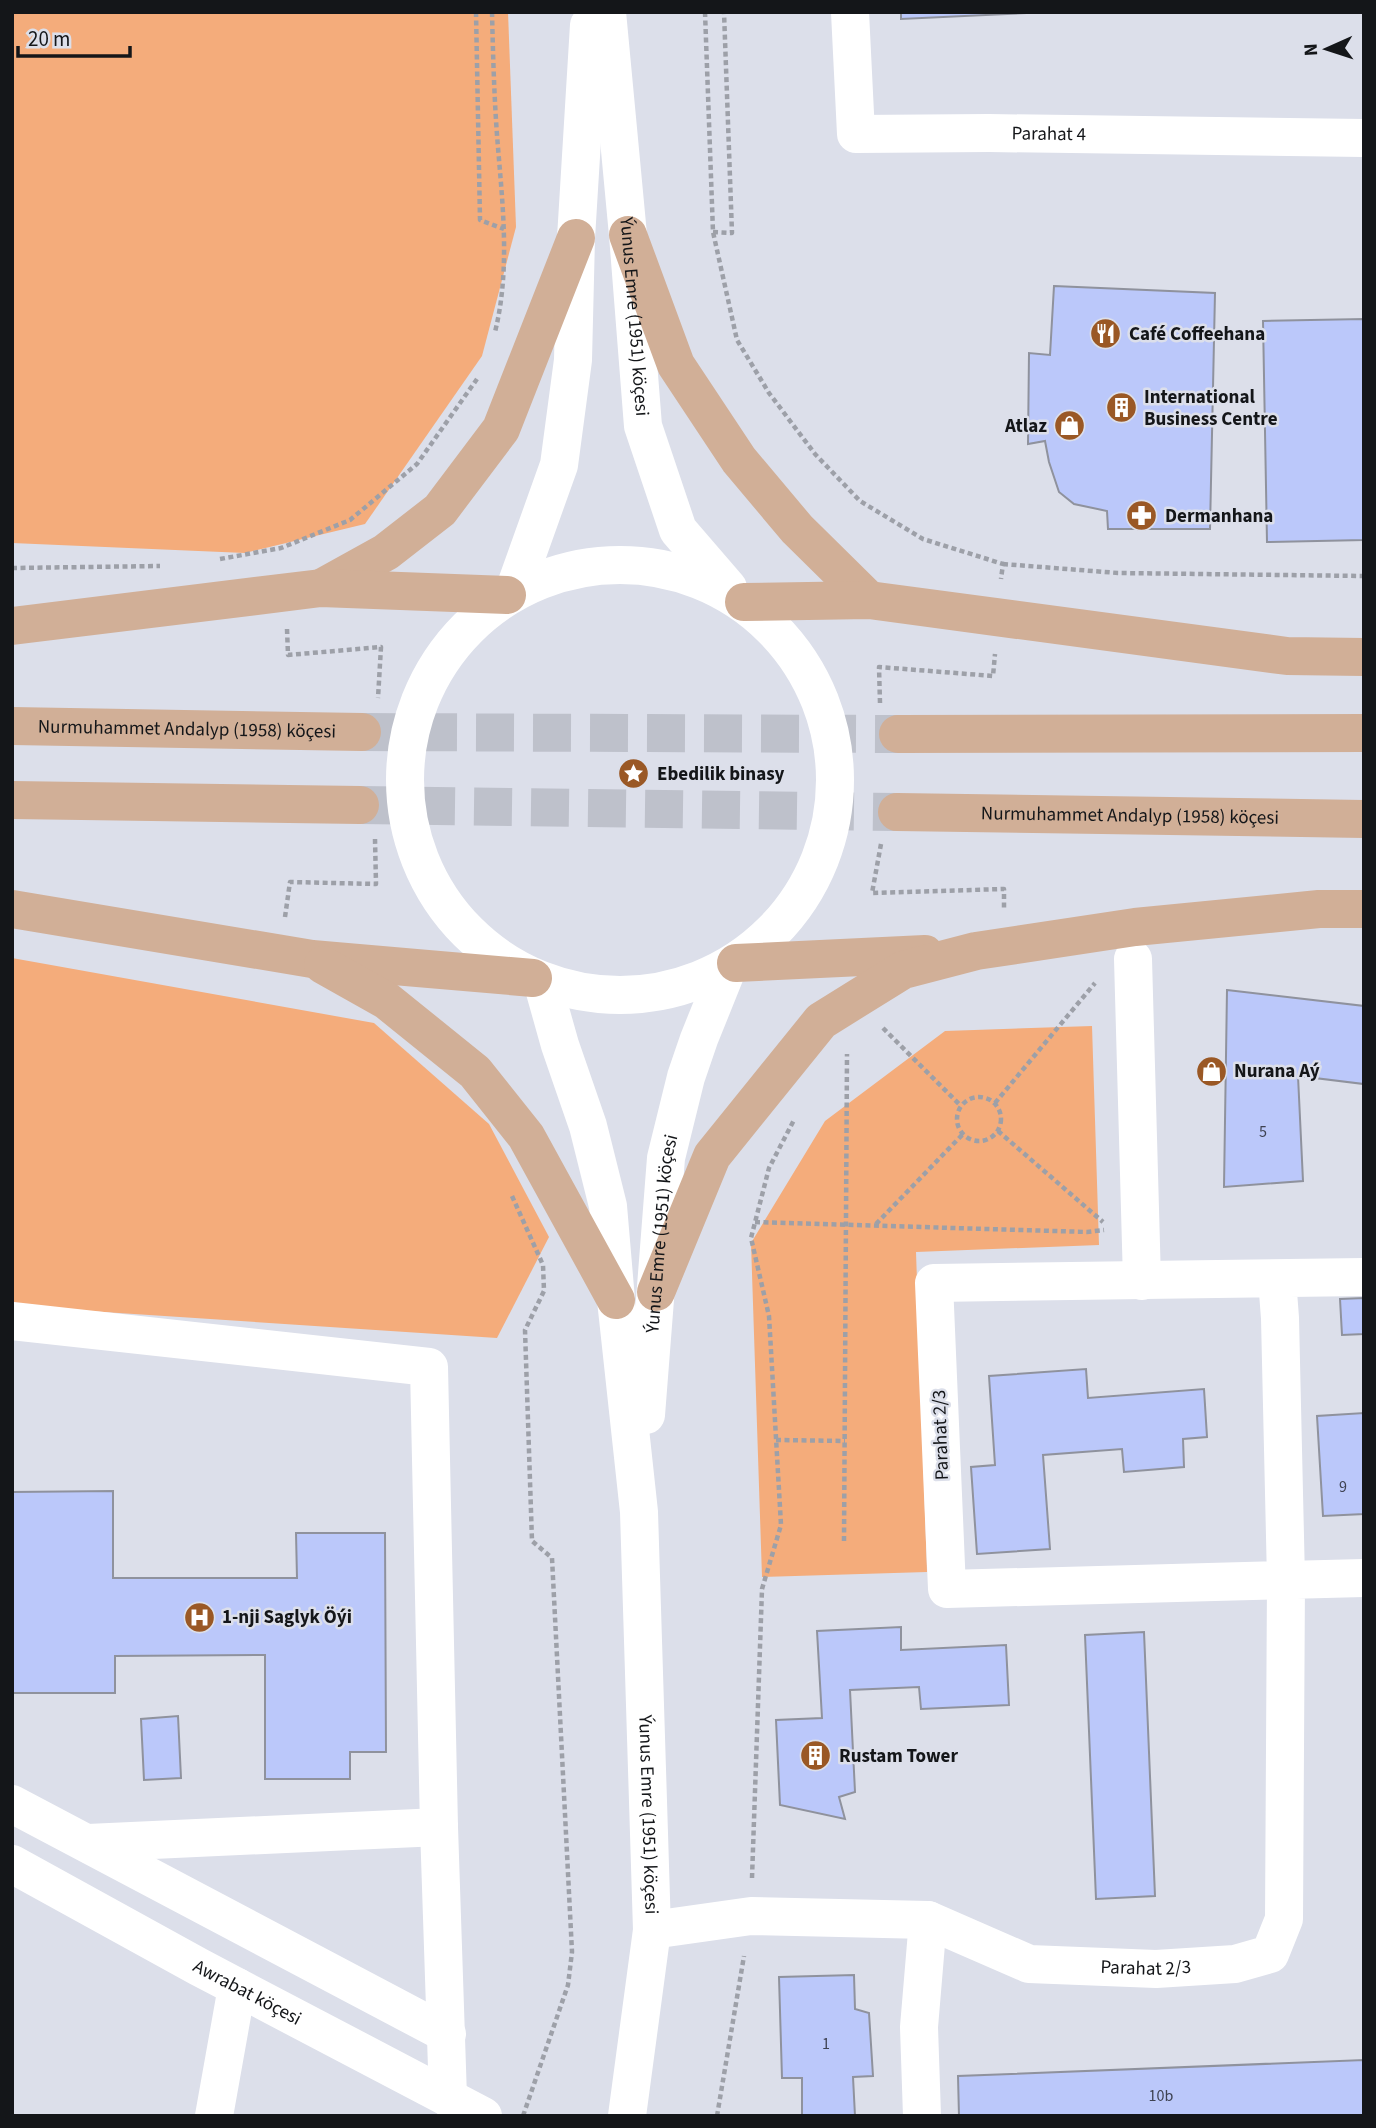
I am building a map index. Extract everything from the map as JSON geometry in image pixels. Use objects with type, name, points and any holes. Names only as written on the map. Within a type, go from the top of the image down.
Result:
[{"type":"main road","points":[[628,235],[676,365],[739,460],[797,529],[869,600]]},
{"type":"main road","points":[[321,588],[386,552],[440,510],[501,429],[576,237]]},
{"type":"main road","points":[[12,626],[321,588],[511,593]]},
{"type":"main road","points":[[740,599],[869,600],[1287,656],[1364,657]]},
{"type":"main road","points":[[889,724],[1364,733]]},
{"type":"main road","name":"Nurmuhammet Andalyp (1958) köçesi","points":[[12,726],[362,732]]},
{"type":"main road","points":[[12,800],[360,805]]},
{"type":"main road","name":"Nurmuhammet Andalyp (1958) köçesi","points":[[889,822],[1364,819]]},
{"type":"main road","points":[[12,909],[312,959],[538,979]]},
{"type":"main road","points":[[656,1292],[712,1156],[821,1021],[903,970],[991,949],[1135,927],[1319,909],[1364,909]]},
{"type":"main road","points":[[732,965],[991,949]]},
{"type":"main road","points":[[312,959],[387,1001],[475,1072],[526,1136],[616,1300]]},
{"type":"street","points":[[511,593],[559,465],[573,360],[576,237],[590,12]]},
{"type":"street","name":"Ýunus Emre (1951) köçesi","points":[[607,12],[643,426],[678,530],[740,599]]},
{"type":"street","name":"Parahat 4","points":[[850,12],[856,134],[1364,138]]},
{"type":"street","points":[[602,564],[652,565],[700,578],[740,599],[795,651],[827,714],[837,785],[824,854],[789,916],[732,965],[695,984],[651,994],[605,996],[570,990],[538,979],[479,944],[436,892],[410,830],[405,762],[421,696],[456,639],[511,593],[553,574],[602,564]]},
{"type":"street","points":[[1133,958],[1142,1280]]},
{"type":"street","name":"Ýunus Emre (1951) köçesi","points":[[639,1512],[666,1158],[686,1077],[699,1039],[732,965]]},
{"type":"street","name":"Ýunus Emre (1951) köçesi","points":[[538,979],[588,1126],[608,1206],[639,1512],[652,1930],[627,2116]]},
{"type":"street","name":"Parahat 2/3","points":[[1364,1277],[934,1283],[947,1590],[1364,1578]]},
{"type":"street","name":"Parahat 2/3","points":[[652,1930],[751,1916],[928,1920],[1029,1964],[1156,1969],[1235,1964],[1270,1954],[1284,1919],[1286,1580],[1277,1279]]},
{"type":"street","points":[[12,1321],[429,1367],[448,2098]]},
{"type":"street","points":[[12,1804],[447,2034]]},
{"type":"street","points":[[86,1843],[439,1828]]},
{"type":"street","name":"Awrabat köçesi","points":[[12,1864],[237,1987],[484,2116]]},
{"type":"street","points":[[922,2116],[919,2027],[928,1920]]},
{"type":"street","points":[[214,2116],[237,1987]]},
{"type":"path","points":[[476,12],[480,220],[504,229]]},
{"type":"path","points":[[492,12],[495,110],[504,229],[502,305],[492,343]]},
{"type":"path","points":[[705,12],[713,232],[737,340],[769,393],[815,454],[860,501],[923,539],[1003,564],[1118,573],[1364,576]]},
{"type":"path","points":[[713,232],[732,233],[724,12]]},
{"type":"path","points":[[215,559],[281,548],[350,520],[417,464],[480,372]]},
{"type":"path","points":[[889,724],[878,667],[993,676],[1003,564]]},
{"type":"path","points":[[12,568],[162,566]]},
{"type":"path","points":[[889,822],[881,846],[872,893],[1004,889],[991,949]]},
{"type":"path","points":[[995,1104],[1098,979]]},
{"type":"path","points":[[874,1035],[893,1022]]},
{"type":"path","points":[[883,1028],[961,1106]]},
{"type":"path","points":[[838,1065],[856,1048]]},
{"type":"path","points":[[844,1541],[847,1054]]},
{"type":"path","points":[[978,1097],[988,1097],[995,1104],[1001,1112],[1001,1122],[998,1131],[991,1138],[971,1140],[963,1134],[957,1115],[961,1106],[978,1097]]},
{"type":"path","points":[[718,2116],[751,1916],[762,1589],[781,1525],[769,1316],[751,1238],[769,1168],[794,1119]]},
{"type":"path","points":[[998,1131],[1111,1230]]},
{"type":"path","points":[[876,1224],[963,1134]]},
{"type":"path","points":[[755,1222],[1087,1231]]},
{"type":"path","points":[[776,1440],[845,1441]]},
{"type":"shaded area","points":[[12,12],[508,12],[516,227],[482,356],[365,524],[245,553],[12,543]]},
{"type":"shaded area","points":[[12,958],[374,1023],[489,1124],[549,1237],[497,1338],[12,1306]]},
{"type":"shaded area","points":[[1092,1026],[1099,1245],[916,1252],[927,1572],[762,1577],[751,1243],[825,1121],[945,1031]]},
{"type":"building","points":[[901,12],[1048,12],[901,19]]},
{"type":"building","name":"International Business Centre","points":[[1054,286],[1215,293],[1210,529],[1108,529],[1107,511],[1074,504],[1059,492],[1045,441],[1028,444],[1029,353],[1050,355]]},
{"type":"building","points":[[1364,319],[1364,540],[1267,542],[1263,321]]},
{"type":"building","points":[[1227,990],[1364,1006],[1364,1084],[1298,1076],[1303,1181],[1224,1187]]},
{"type":"building","points":[[1364,1298],[1364,1334],[1342,1335],[1340,1299]]},
{"type":"building","points":[[1086,1369],[1088,1398],[1204,1389],[1207,1437],[1183,1439],[1184,1467],[1124,1472],[1122,1449],[1043,1455],[1050,1549],[977,1554],[971,1467],[995,1465],[989,1376]]},
{"type":"building","points":[[1364,1413],[1364,1514],[1323,1516],[1317,1416]]},
{"type":"building","name":"1-nji Saglyk Öýi","points":[[113,1491],[113,1578],[297,1578],[296,1533],[385,1533],[386,1752],[350,1752],[350,1779],[265,1779],[265,1655],[115,1656],[115,1693],[12,1693],[12,1492]]},
{"type":"building","name":"Rustam Tower","points":[[901,1627],[901,1650],[1006,1645],[1009,1705],[921,1709],[919,1687],[850,1690],[855,1792],[839,1797],[845,1819],[780,1805],[776,1720],[822,1718],[817,1631]]},
{"type":"building","points":[[1144,1632],[1155,1896],[1096,1899],[1085,1635]]},
{"type":"building","points":[[178,1716],[181,1778],[144,1780],[141,1719]]},
{"type":"building","points":[[854,1975],[855,2009],[869,2013],[873,2076],[853,2077],[855,2116],[802,2116],[802,2078],[782,2078],[779,1977]]},
{"type":"building","points":[[1364,2060],[1364,2116],[959,2116],[958,2076]]},
{"type":"tunnel","points":[[362,732],[898,734]]},
{"type":"tunnel","points":[[360,805],[897,812]]},
{"type":"place","name":"Café Coffeehana","points":[[1106,334]]},
{"type":"place","name":"International Business Centre","points":[[1121,408]]},
{"type":"place","name":"Atlaz","points":[[1070,426]]},
{"type":"place","name":"Dermanhana","points":[[1142,516]]},
{"type":"place","name":"Ebedilik binasy","points":[[634,774]]},
{"type":"place","name":"Nurana Aý","points":[[1211,1071]]},
{"type":"place","name":"1-nji Saglyk Öýi","points":[[199,1617]]},
{"type":"place","name":"Rustam Tower","points":[[816,1756]]}]
